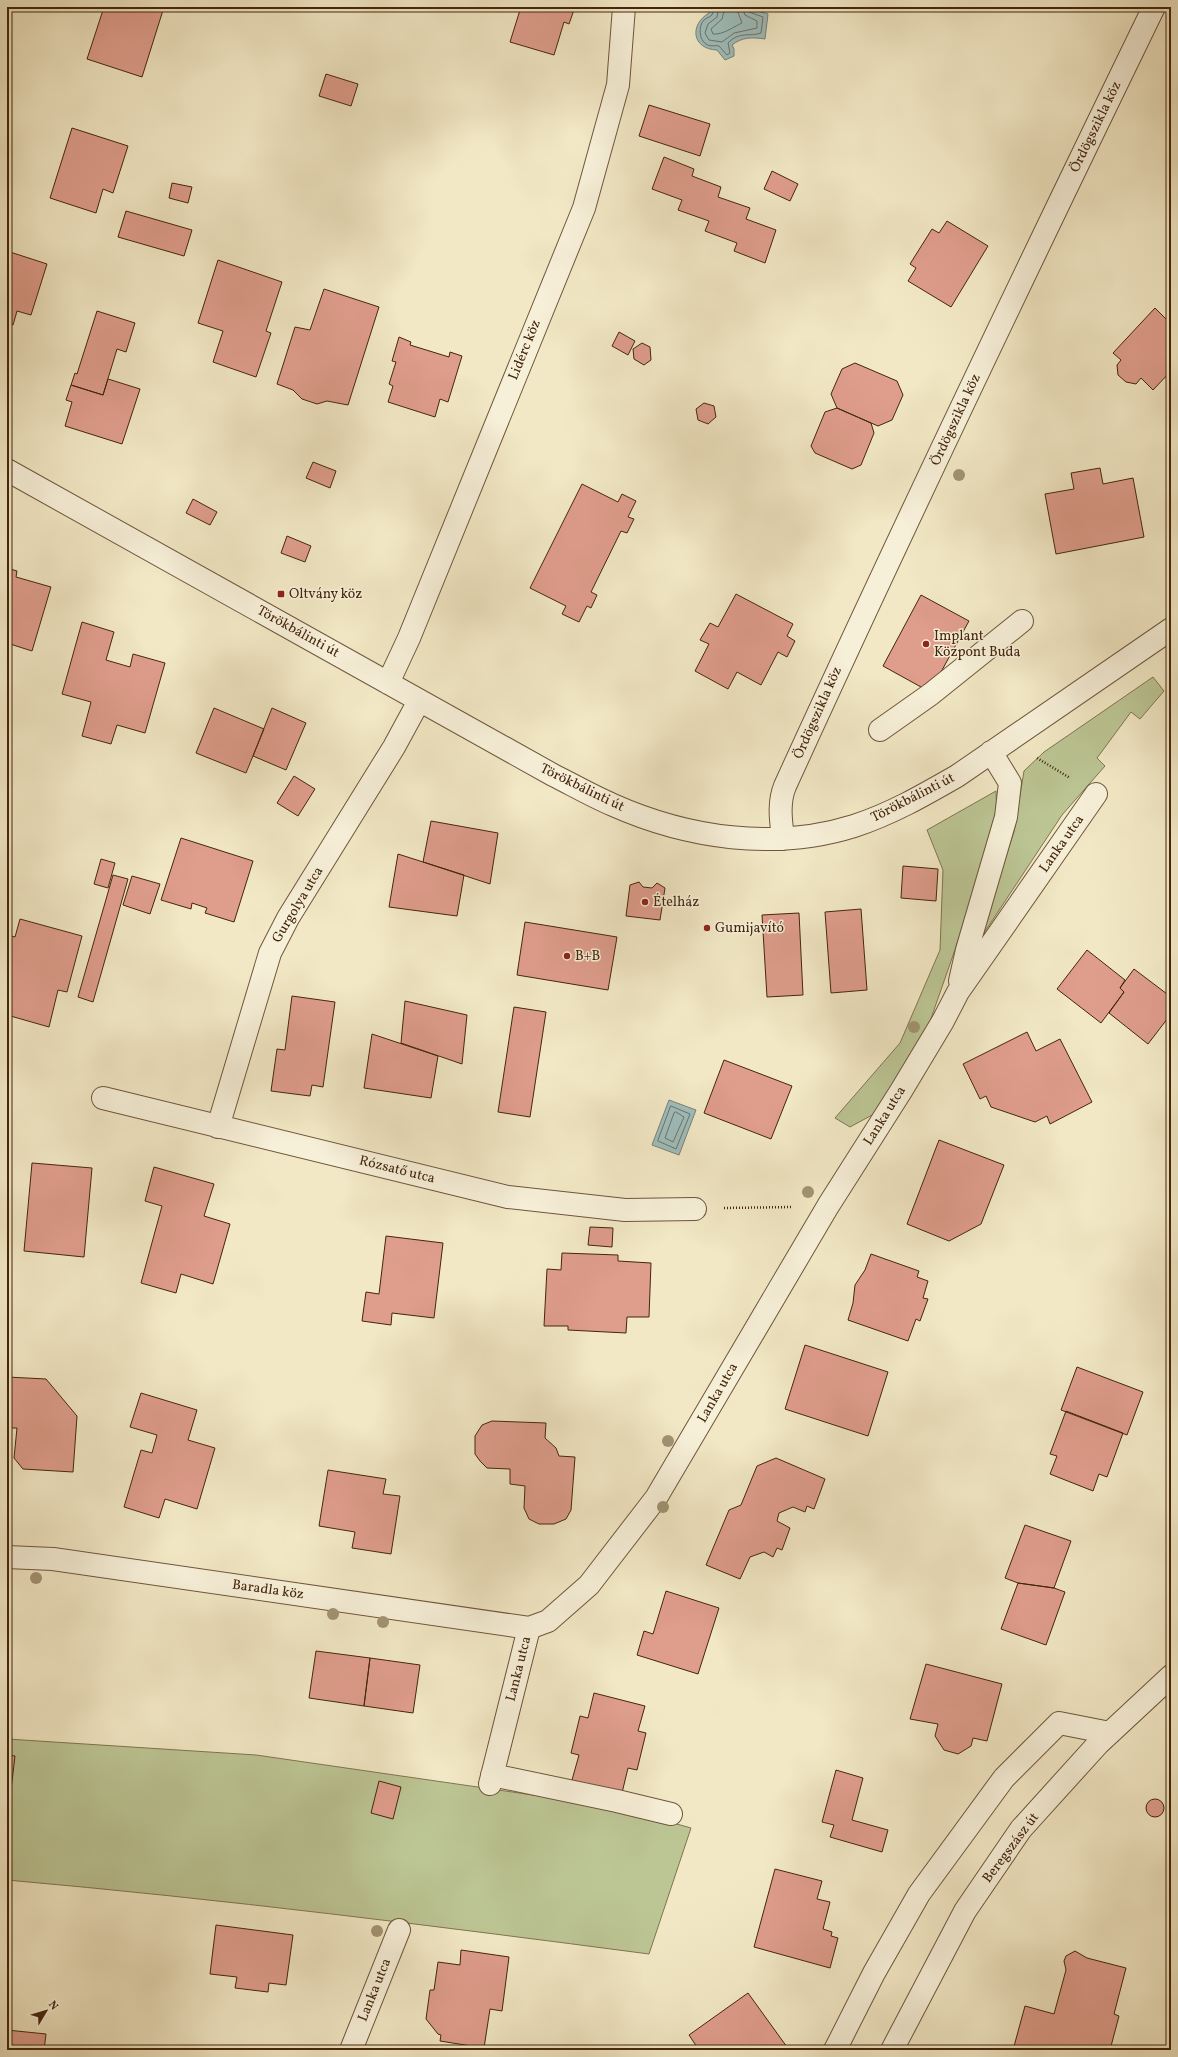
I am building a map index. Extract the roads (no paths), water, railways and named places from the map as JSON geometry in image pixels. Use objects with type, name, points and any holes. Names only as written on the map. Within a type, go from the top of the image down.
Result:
[{"type":"street","name":"Lidérc köz","points":[[388,683],[409,638],[584,208],[618,85],[624,7]]},
{"type":"street","name":"Ördögszikla köz","points":[[783,839],[780,810],[785,786],[853,637],[998,329],[1154,7]]},
{"type":"street","name":"Törökbálinti út","points":[[7,470],[553,775],[613,805],[655,820],[701,833],[742,839],[783,839],[819,834],[854,826],[890,812],[930,792],[992,752],[1171,630]]},
{"type":"street","points":[[880,730],[931,694],[1022,621]]},
{"type":"street","name":"Gurgolya utca","points":[[218,1127],[270,953],[288,918],[394,747],[419,701]]},
{"type":"street","name":"Lanka utca","points":[[958,992],[967,950],[1006,817],[1010,782],[992,752]]},
{"type":"street","name":"Lanka utca","points":[[671,1814],[617,1801],[491,1780],[530,1628],[548,1621],[589,1585],[656,1498],[828,1206],[943,1021],[958,992],[1096,794]]},
{"type":"street","name":"Rózsatő utca","points":[[103,1098],[508,1197],[626,1210],[695,1209]]},
{"type":"street","name":"Baradla köz","points":[[7,1557],[53,1559],[530,1628]]},
{"type":"street","name":"Beregszász út","points":[[892,2050],[965,1911],[1021,1829],[1110,1733],[1171,1676]]},
{"type":"street","points":[[835,2050],[874,1973],[919,1894],[1004,1778],[1059,1723],[1110,1733]]},
{"type":"street","name":"Lanka utca","points":[[351,2050],[399,1930]]},
{"type":"water","points":[[710,7],[745,7],[768,14],[765,39],[747,38],[736,42],[732,45],[734,49],[734,56],[725,60],[717,50],[709,49],[702,45],[696,36],[698,24],[709,13]]},
{"type":"water","points":[[669,1100],[696,1110],[679,1155],[652,1145]]},
{"type":"place","name":"Oltvány köz","points":[[281,594]]},
{"type":"place","name":"Implant Központ Buda","points":[[926,644]]},
{"type":"place","name":"Ételház","points":[[645,902]]},
{"type":"place","name":"Gumijavító","points":[[707,928]]},
{"type":"place","name":"B+B","points":[[567,956]]}]
